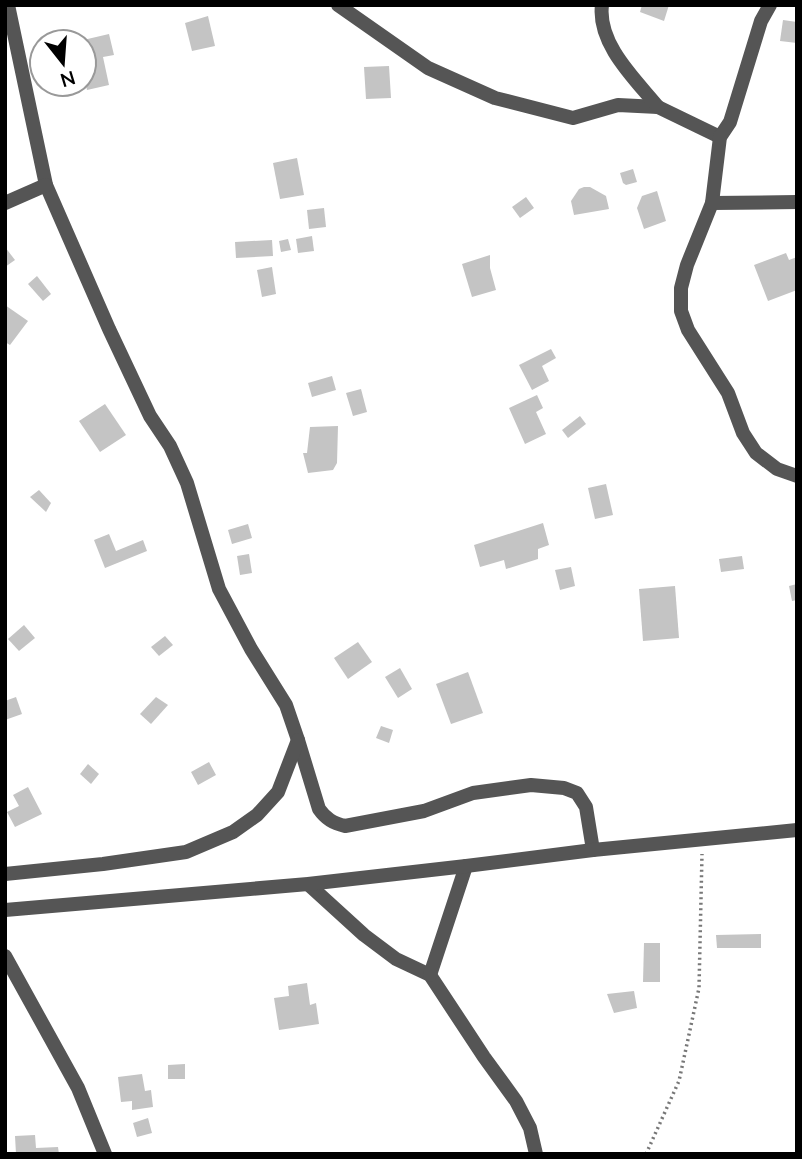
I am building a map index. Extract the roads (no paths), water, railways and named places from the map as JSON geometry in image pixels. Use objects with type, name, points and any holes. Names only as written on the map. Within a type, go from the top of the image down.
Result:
[{"type":"street","points":[[8,5],[46,185],[150,416],[170,446],[187,483],[219,589],[251,649],[286,705],[323,815],[336,824],[345,826],[424,811],[473,793],[531,785],[564,788],[577,793],[586,807],[593,850]]},
{"type":"street","points":[[338,5],[428,68],[495,98],[573,118],[618,105],[658,107],[720,137]]},
{"type":"street","points":[[602,5],[604,28],[616,58],[658,107]]},
{"type":"street","points":[[770,5],[761,22],[730,122],[720,137],[712,202],[687,265],[681,288],[681,311],[688,330],[728,393],[743,433],[756,453],[777,469],[797,476]]},
{"type":"street","points":[[5,202],[46,185]]},
{"type":"street","points":[[712,202],[797,202]]},
{"type":"street","points":[[5,874],[186,852],[233,832],[257,815],[278,792],[298,740]]},
{"type":"street","points":[[5,910],[308,884],[593,850],[797,830]]},
{"type":"street","points":[[430,975],[466,866]]},
{"type":"street","points":[[308,884],[364,935],[396,959],[430,975],[516,1101],[530,1128],[536,1154]]},
{"type":"street","points":[[5,957],[78,1088],[105,1154]]}]
